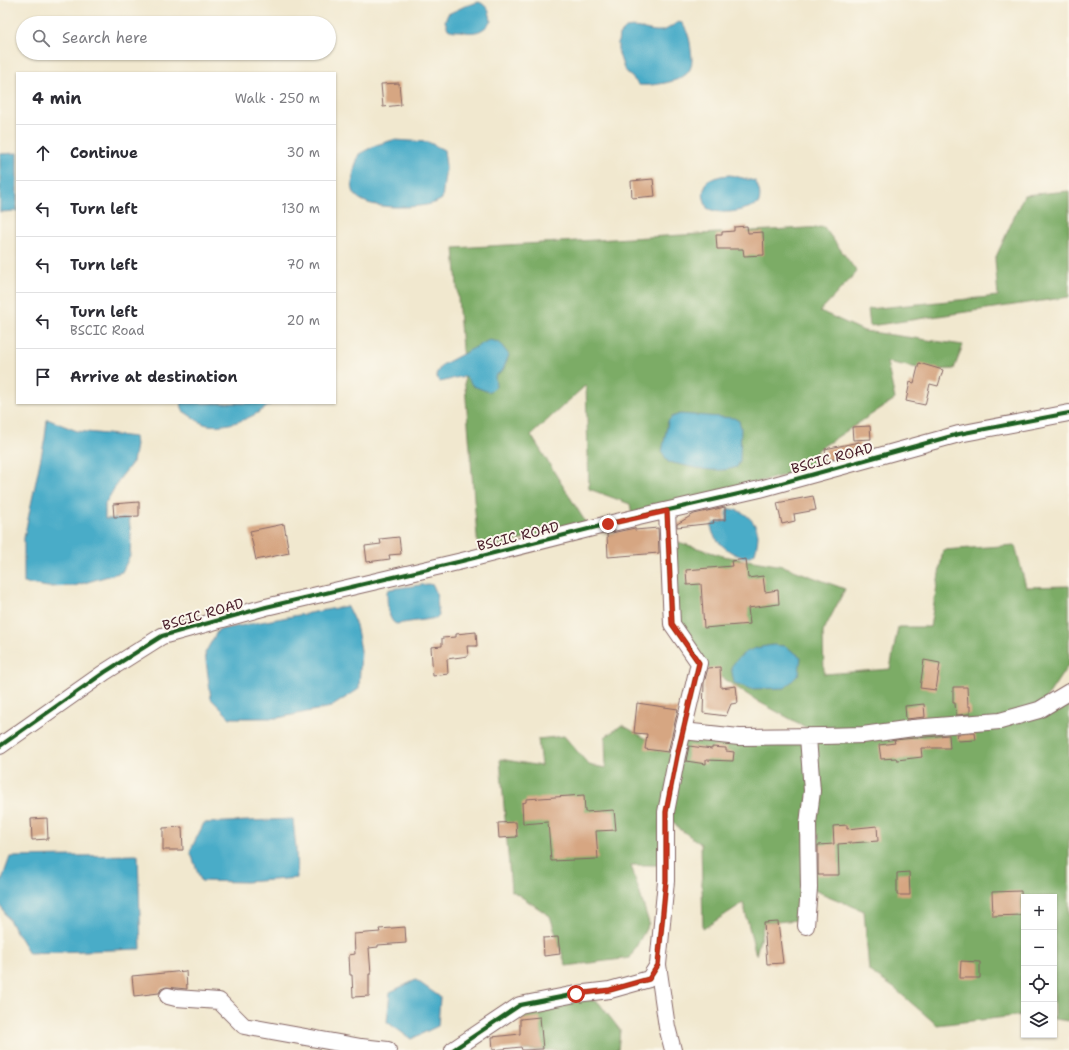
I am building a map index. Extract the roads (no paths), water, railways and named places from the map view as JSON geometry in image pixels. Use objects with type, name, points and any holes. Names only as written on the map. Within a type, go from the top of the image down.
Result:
[{"type":"street","name":"BSCIC ROAD","points":[[0,746],[105,672],[162,636],[266,607],[462,561],[608,524],[760,489],[959,434],[1069,412]]},
{"type":"street","points":[[667,511],[672,624],[699,663],[677,756],[666,812],[666,881],[658,965],[667,1027],[673,1050]]},
{"type":"street","points":[[684,731],[739,737],[863,735],[913,728],[1000,721],[1039,710],[1069,692]]},
{"type":"street","points":[[806,926],[809,888],[808,824],[812,791],[808,736]]},
{"type":"street","points":[[453,1050],[520,1005],[576,994],[610,990],[649,979],[658,965]]},
{"type":"street","points":[[168,996],[176,998],[219,1001],[244,1026],[362,1047],[388,1050]]},
{"type":"water","points":[[479,2],[486,7],[490,15],[491,21],[485,28],[477,32],[454,31],[448,29],[445,21],[448,14],[465,6]]},
{"type":"water","points":[[678,22],[682,23],[686,29],[689,39],[692,61],[689,71],[680,78],[666,83],[639,85],[624,69],[618,51],[619,35],[626,28],[631,27],[652,31],[663,31]]},
{"type":"water","points":[[393,140],[428,142],[444,150],[446,166],[442,199],[434,203],[423,205],[390,207],[368,203],[359,199],[354,193],[352,184],[359,154],[376,145]]},
{"type":"water","points":[[16,153],[16,211],[0,212],[0,154]]},
{"type":"water","points":[[730,175],[755,181],[760,192],[758,204],[746,209],[732,212],[719,212],[707,208],[703,194],[708,180]]},
{"type":"water","points":[[489,340],[499,342],[509,355],[503,370],[495,376],[496,387],[489,392],[473,386],[466,377],[459,377],[439,382],[436,374],[442,365]]},
{"type":"water","points":[[181,404],[271,404],[250,417],[225,425],[208,425],[202,423],[183,411]]},
{"type":"water","points":[[680,414],[734,418],[739,421],[741,427],[740,461],[737,467],[711,470],[668,462],[662,452],[668,421],[672,417]]},
{"type":"water","points":[[47,419],[77,431],[135,437],[136,445],[133,462],[121,477],[105,504],[105,519],[129,518],[131,537],[130,556],[122,572],[74,586],[48,587],[24,583],[24,538],[45,438]]},
{"type":"water","points":[[728,509],[733,509],[743,513],[751,520],[757,529],[758,536],[756,550],[755,553],[749,557],[729,551],[718,542],[714,536],[712,525],[727,521]]},
{"type":"water","points":[[428,584],[433,585],[436,592],[439,616],[437,618],[396,624],[393,622],[388,609],[387,591],[390,589]]},
{"type":"water","points":[[347,606],[356,625],[361,650],[359,689],[331,707],[278,718],[230,718],[211,699],[205,653],[218,630]]},
{"type":"water","points":[[773,645],[785,646],[801,657],[799,674],[785,688],[751,689],[734,683],[731,667],[735,661],[744,653],[760,647]]},
{"type":"water","points":[[293,819],[297,878],[246,882],[201,881],[190,851],[204,823]]},
{"type":"water","points":[[138,855],[141,949],[29,953],[0,905],[0,885],[10,857]]},
{"type":"water","points":[[416,980],[440,997],[438,1026],[411,1039],[387,1022],[390,992]]}]
